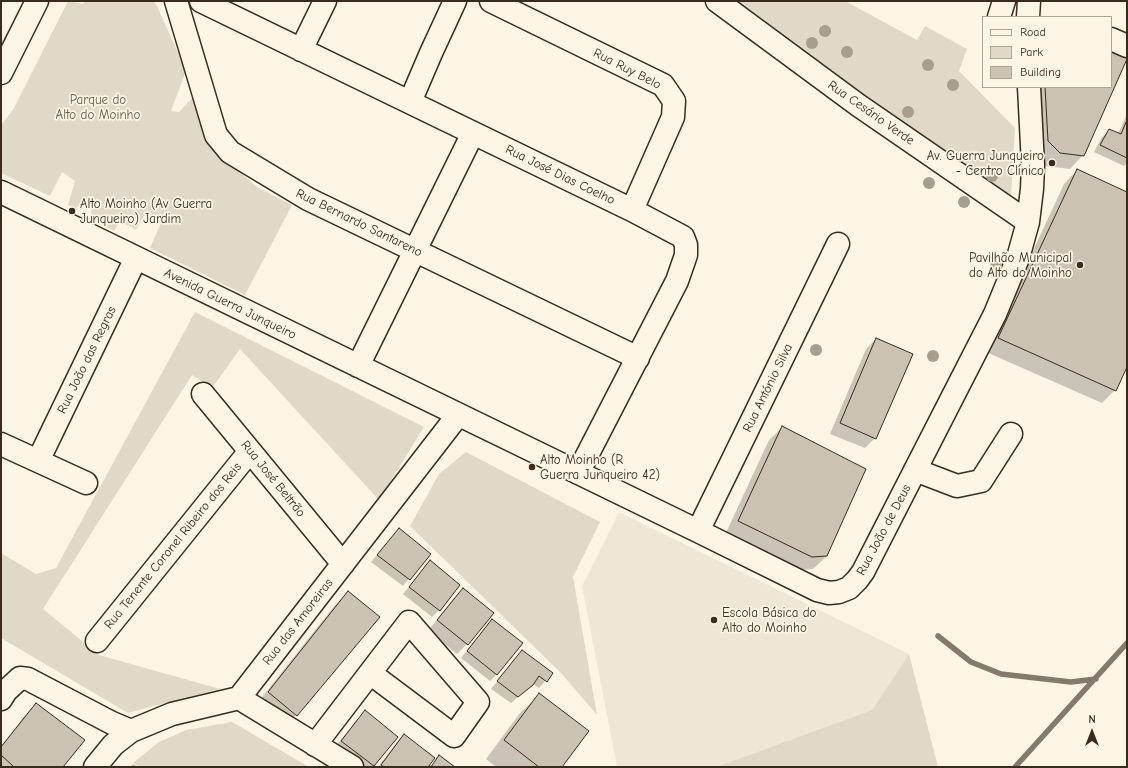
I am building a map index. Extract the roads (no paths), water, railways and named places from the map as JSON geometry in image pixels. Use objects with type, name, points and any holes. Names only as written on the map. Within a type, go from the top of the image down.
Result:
[{"type":"street","points":[[1,73],[37,1]]},
{"type":"street","name":"Rua Bernardo Santareno","points":[[176,1],[216,135],[230,152],[308,199],[638,358]]},
{"type":"street","name":"Rua José Dias Coelho","points":[[201,1],[632,210],[683,237],[686,245],[686,255],[677,280],[578,473]]},
{"type":"street","points":[[301,50],[325,1]]},
{"type":"street","points":[[410,102],[455,1]]},
{"type":"street","name":"Rua Ruy Belo","points":[[491,1],[663,85],[674,100],[673,117],[632,210]]},
{"type":"street","name":"Rua Cesário Verde","points":[[717,1],[858,105],[1028,222]]},
{"type":"street","points":[[999,16],[1004,1]]},
{"type":"street","points":[[1112,39],[1127,46]]},
{"type":"street","name":"Rua João de Deus","points":[[458,415],[816,590],[829,593],[840,592],[849,588],[863,572],[995,314],[1018,258],[1028,222],[1033,165],[1025,89]]},
{"type":"street","points":[[358,366],[376,327],[416,252],[473,133]]},
{"type":"street","name":"Avenida Guerra Junqueiro","points":[[1,192],[458,415]]},
{"type":"street","name":"Rua António Silva","points":[[698,531],[838,244]]},
{"type":"street","name":"Rua João das Regras","points":[[38,461],[136,258]]},
{"type":"street","name":"Rua José Beltrão","points":[[203,394],[343,564]]},
{"type":"street","name":"Rua das Amoreiras","points":[[239,698],[458,415]]},
{"type":"street","points":[[915,470],[957,486],[981,481],[1011,434]]},
{"type":"street","points":[[1,444],[86,483]]},
{"type":"street","name":"Rua Tenente Coronel Ribeiro dos Reis","points":[[97,642],[250,451]]},
{"type":"street","points":[[315,745],[370,673],[409,622],[478,702],[454,736],[370,673]]},
{"type":"street","points":[[1,699],[6,691],[20,678],[28,679],[112,723],[131,730]]},
{"type":"street","points":[[95,767],[113,745],[131,730],[172,714],[239,698],[352,767]]},
{"type":"waterway","points":[[938,636],[971,662],[1001,674],[1071,682],[1096,679]]},
{"type":"waterway","points":[[1015,767],[1127,643]]},
{"type":"place","name":"Av. Guerra Junqueiro - Centro Clínico","points":[[1052,163]]},
{"type":"place","name":"Alto Moinho (Av Guerra Junqueiro) Jardim","points":[[72,211]]},
{"type":"place","name":"Pavilhão Municipal do Alto do Moinho","points":[[1080,265]]},
{"type":"place","name":"Alto Moinho (R Guerra Junqueiro 42)","points":[[532,467]]},
{"type":"place","name":"Escola Básica do Alto do Moinho","points":[[714,620]]},
{"type":"park label","name":"Parque do Alto do Moinho","points":[[98,108]]}]
